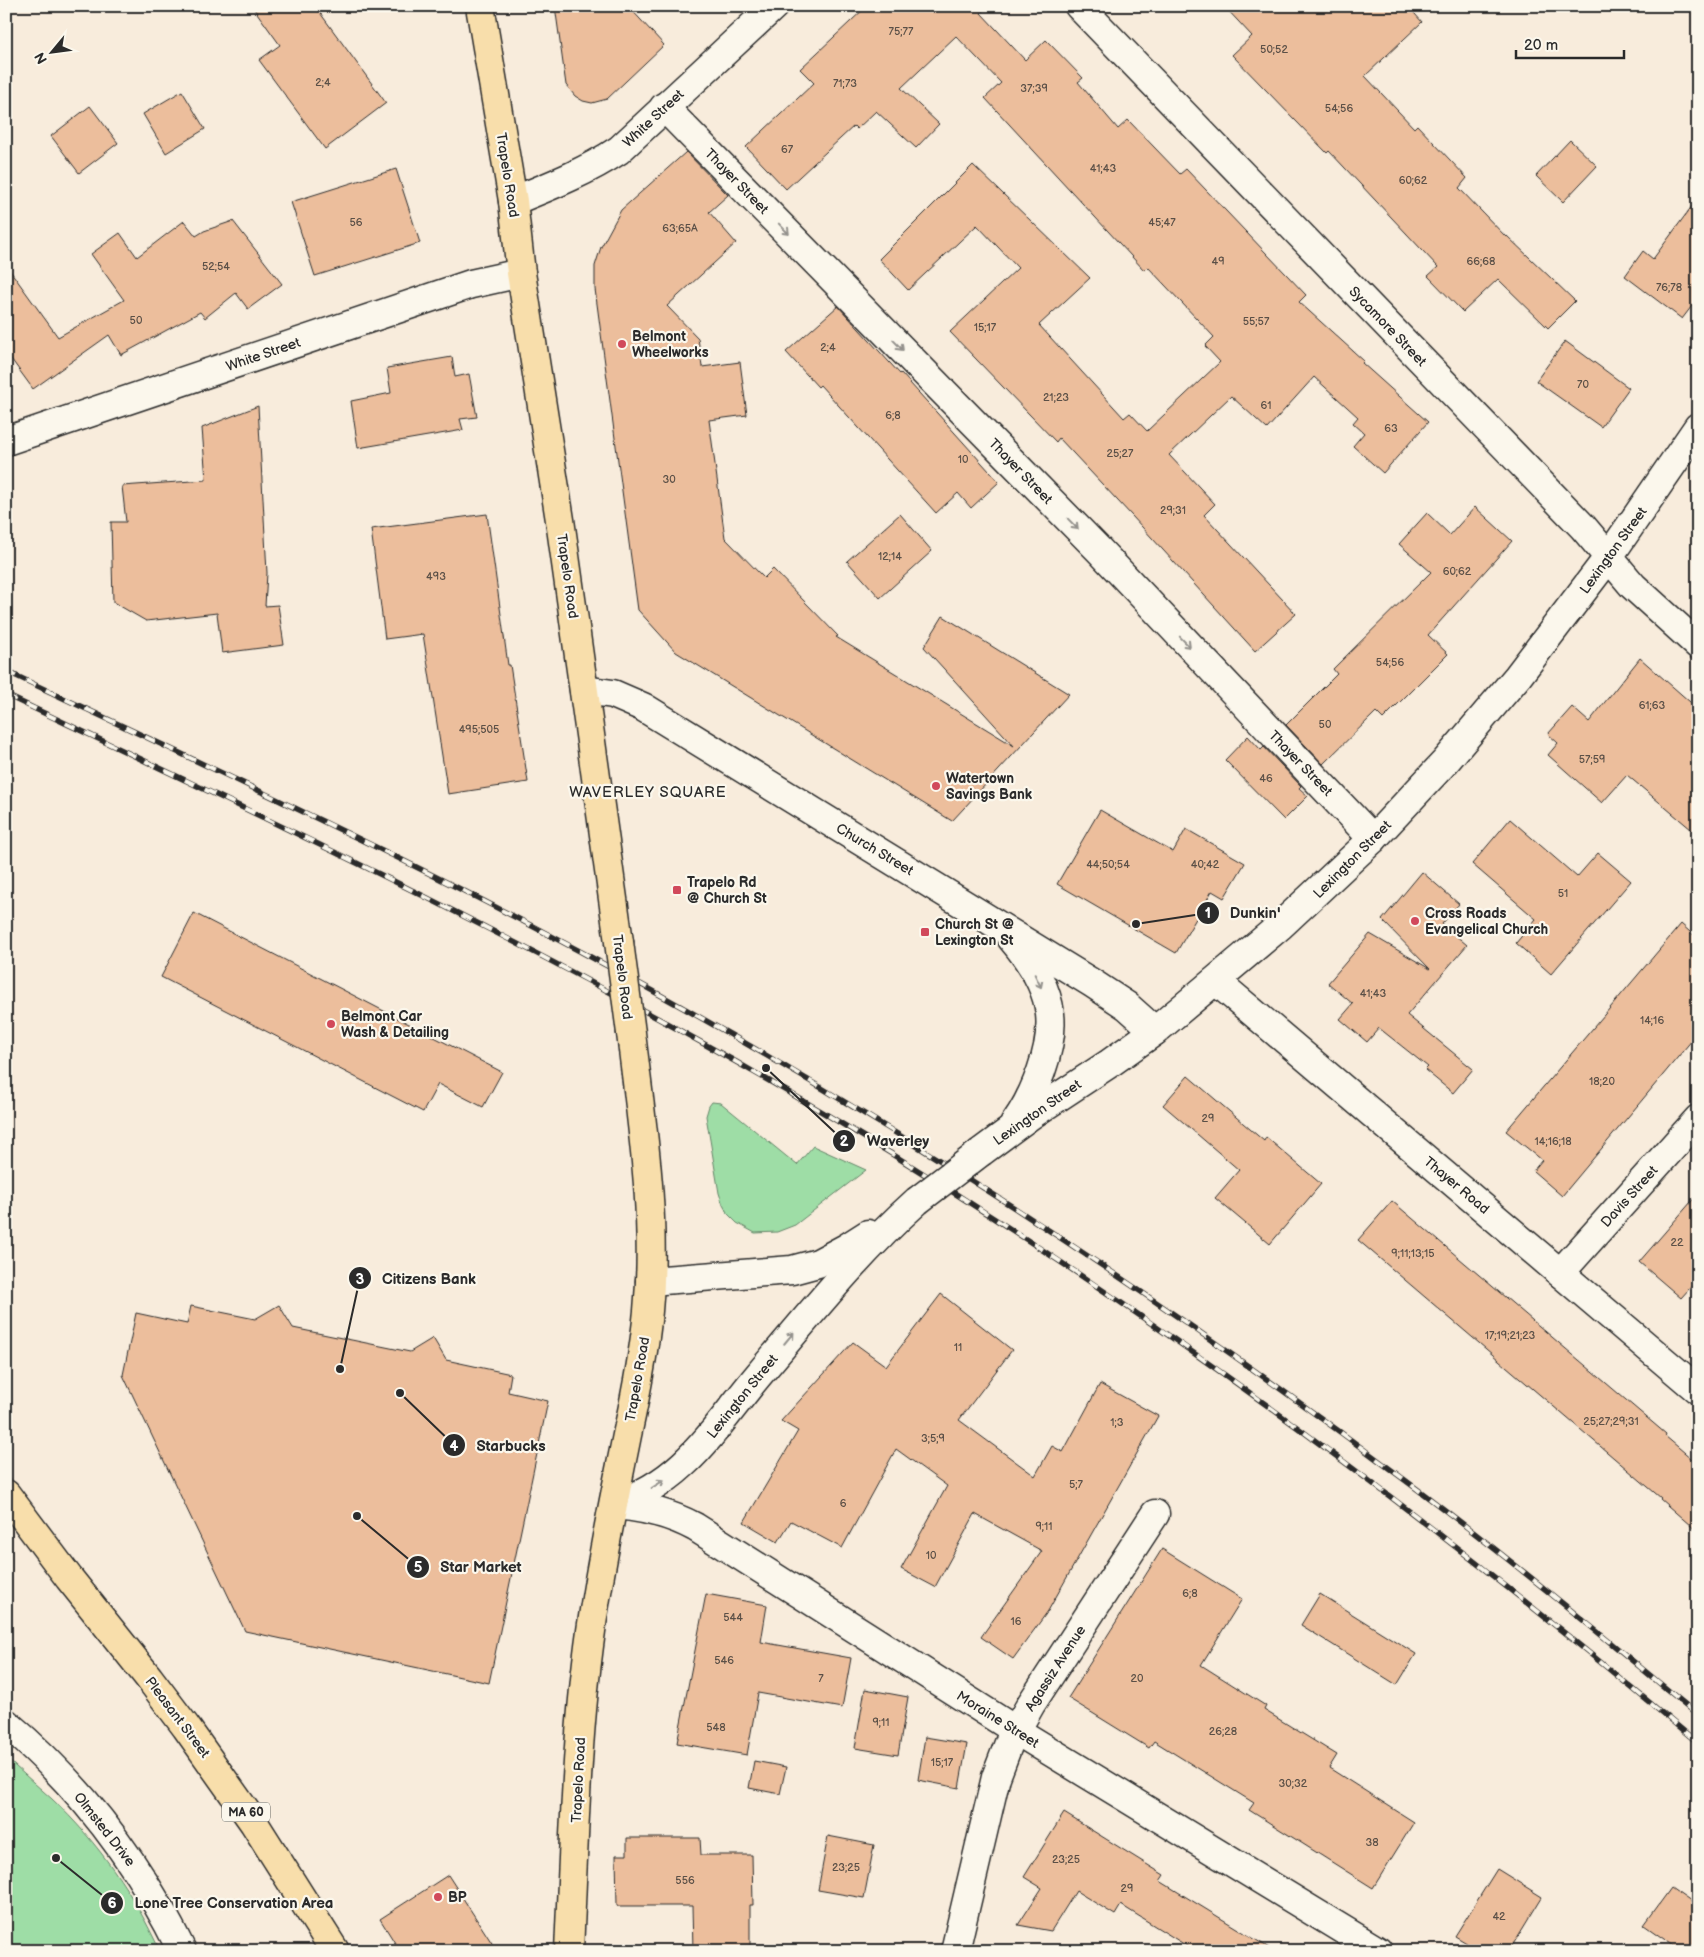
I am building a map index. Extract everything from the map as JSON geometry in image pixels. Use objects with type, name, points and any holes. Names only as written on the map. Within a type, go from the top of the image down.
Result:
[{"type":"main road","name":"Trapelo Road","points":[[480,6],[513,201],[521,273],[560,520],[584,690],[619,942],[649,1191],[652,1238],[646,1327],[640,1368],[591,1629],[587,1661],[581,1722],[568,1951]]},
{"type":"main road","name":"Pleasant Street","points":[[6,1494],[186,1727],[254,1823],[335,1951]]},
{"type":"street","name":"White Street","points":[[513,201],[569,178],[604,161],[619,150],[774,6]]},
{"type":"street","name":"Sycamore Street","points":[[1079,6],[1583,528],[1645,598],[1698,645]]},
{"type":"street","name":"Thayer Street","points":[[664,107],[1099,550],[1373,839]]},
{"type":"street","name":"White Street","points":[[6,441],[471,284],[521,273]]},
{"type":"street","name":"Lexington Street","points":[[650,1281],[778,1272],[818,1263],[846,1248],[917,1201],[1011,1129],[1116,1059],[1216,981],[1300,909],[1373,839],[1469,736],[1536,654],[1608,558],[1698,427]]},
{"type":"street","name":"Church Street","points":[[584,690],[613,694],[644,707],[1114,997],[1154,1030]]},
{"type":"street","points":[[1001,927],[1019,948],[1040,982],[1048,1005],[1051,1024],[1037,1081],[1022,1113],[1011,1129]]},
{"type":"street","name":"Thayer Road","points":[[1216,981],[1698,1390]]},
{"type":"street","name":"Davis Street","points":[[1560,1274],[1698,1119]]},
{"type":"street","name":"Lexington Street","points":[[614,1505],[650,1489],[687,1462],[835,1283],[884,1231],[917,1201]]},
{"type":"street","name":"Moraine Street","points":[[614,1505],[651,1509],[695,1526],[1015,1730],[1378,1951]]},
{"type":"street","name":"Agassiz Avenue","points":[[955,1951],[996,1777],[1015,1730],[1155,1514]]},
{"type":"street","name":"Olmsted Drive","points":[[6,1723],[58,1771],[112,1834],[150,1891],[182,1951]]},
{"type":"green space","points":[[712,1102],[721,1103],[797,1165],[813,1146],[866,1170],[795,1225],[777,1232],[755,1233],[737,1223],[728,1214],[719,1193],[706,1116]]},
{"type":"green space","points":[[6,1758],[69,1816],[100,1851],[139,1909],[160,1951],[6,1951]]},
{"type":"building","points":[[252,6],[315,6],[386,103],[325,149],[259,60],[280,45]]},
{"type":"building","points":[[555,6],[628,6],[664,45],[607,99],[592,103],[583,101],[575,96],[566,85]]},
{"type":"building","points":[[867,6],[988,6],[981,13],[1025,60],[1046,40],[1083,78],[1078,82],[1118,129],[1128,120],[1180,174],[1186,169],[1306,295],[1299,302],[1364,361],[1362,363],[1428,422],[1383,473],[1353,446],[1364,433],[1353,423],[1358,417],[1314,377],[1267,429],[1231,396],[1169,455],[1215,504],[1204,515],[1296,614],[1255,651],[1059,438],[1056,442],[950,332],[1018,268],[977,225],[908,290],[879,259],[973,165],[1090,278],[1039,325],[1124,418],[1130,413],[1147,431],[1220,362],[1205,346],[1214,337],[1148,267],[1144,270],[985,98],[1001,83],[956,36],[901,88],[939,124],[916,148],[876,111],[857,129],[854,126],[786,189],[746,147],[814,83],[800,69]]},
{"type":"building","points":[[1224,6],[1408,6],[1422,22],[1365,76],[1414,128],[1417,125],[1467,178],[1459,188],[1506,237],[1575,301],[1548,328],[1498,279],[1463,312],[1428,276],[1438,267],[1329,151],[1327,153],[1232,55],[1252,36]]},
{"type":"building","points":[[182,91],[205,129],[166,153],[143,114]]},
{"type":"building","points":[[90,106],[118,143],[79,173],[51,136]]},
{"type":"building","points":[[1570,140],[1597,166],[1563,202],[1536,176]]},
{"type":"building","points":[[686,152],[728,195],[709,212],[736,243],[667,306],[698,338],[702,367],[740,362],[747,415],[709,420],[725,538],[764,578],[773,569],[838,636],[836,637],[1014,746],[924,647],[943,616],[1069,694],[952,821],[676,652],[638,610],[595,289],[595,266],[601,247],[621,210]]},
{"type":"building","points":[[396,169],[420,243],[315,276],[291,202]]},
{"type":"building","points":[[1698,198],[1698,298],[1682,319],[1625,276],[1643,251],[1653,259]]},
{"type":"building","points":[[184,221],[196,236],[204,231],[233,221],[282,284],[248,309],[236,293],[205,318],[200,312],[121,355],[109,335],[33,389],[6,352],[6,265],[58,337],[124,300],[91,254],[120,233],[137,257]]},
{"type":"building","points":[[838,306],[999,482],[971,508],[958,493],[936,513],[820,385],[818,387],[786,352]]},
{"type":"building","points":[[1565,341],[1629,388],[1601,427],[1536,381]]},
{"type":"building","points":[[452,357],[455,377],[469,374],[477,417],[460,419],[463,430],[358,448],[351,401],[391,393],[387,368]]},
{"type":"building","points":[[258,406],[267,573],[265,606],[278,605],[284,645],[222,653],[217,613],[146,621],[113,602],[111,522],[126,522],[122,486],[206,480],[202,428]]},
{"type":"building","points":[[1475,507],[1512,541],[1428,635],[1448,654],[1383,719],[1376,712],[1323,764],[1286,725],[1337,674],[1333,669],[1431,572],[1399,544],[1427,513],[1450,535]]},
{"type":"building","points":[[487,514],[508,665],[510,665],[528,782],[448,794],[423,634],[385,639],[371,529]]},
{"type":"building","points":[[900,514],[932,551],[880,598],[847,561]]},
{"type":"building","points":[[1640,658],[1698,709],[1698,835],[1627,775],[1602,803],[1548,755],[1558,743],[1548,734],[1572,707],[1589,722]]},
{"type":"building","points":[[1248,736],[1261,750],[1264,747],[1308,796],[1284,820],[1225,760]]},
{"type":"building","points":[[1100,810],[1173,852],[1186,829],[1245,863],[1224,898],[1212,891],[1176,953],[1057,884]]},
{"type":"building","points":[[1510,819],[1577,877],[1598,853],[1631,881],[1551,974],[1516,943],[1536,919],[1472,864]]},
{"type":"building","points":[[1422,872],[1459,904],[1442,924],[1467,945],[1407,1015],[1473,1069],[1453,1093],[1425,1070],[1428,1067],[1379,1028],[1367,1042],[1340,1019],[1353,1004],[1328,983],[1370,934],[1430,969],[1382,920]]},
{"type":"building","name":"Belmont Car Wash & Detailing","points":[[194,913],[502,1072],[483,1107],[438,1084],[423,1112],[161,977]]},
{"type":"building","points":[[1681,924],[1698,939],[1698,1033],[1562,1196],[1533,1171],[1542,1160],[1506,1131]]},
{"type":"building","points":[[1188,1076],[1264,1141],[1266,1137],[1321,1184],[1270,1244],[1215,1198],[1239,1170],[1163,1105]]},
{"type":"building","points":[[1698,1194],[1698,1279],[1681,1298],[1639,1262]]},
{"type":"building","points":[[1392,1201],[1666,1434],[1665,1436],[1698,1464],[1698,1532],[1661,1498],[1358,1240]]},
{"type":"building","points":[[941,1294],[1012,1350],[959,1420],[1035,1476],[1052,1446],[1063,1452],[1100,1384],[1158,1416],[1048,1611],[1013,1659],[981,1637],[1042,1551],[975,1514],[935,1587],[901,1569],[947,1486],[896,1449],[842,1548],[791,1521],[778,1542],[744,1522],[798,1431],[781,1421],[853,1342],[886,1366]]},
{"type":"building","points":[[279,1305],[293,1328],[410,1352],[433,1338],[446,1360],[511,1374],[508,1392],[548,1401],[489,1683],[245,1631],[123,1375],[136,1313],[187,1324],[191,1306],[255,1319]]},
{"type":"building","points":[[1162,1549],[1242,1599],[1201,1665],[1266,1706],[1264,1710],[1337,1755],[1329,1768],[1414,1822],[1373,1888],[1249,1810],[1254,1803],[1154,1741],[1149,1748],[1068,1698]]},
{"type":"building","points":[[706,1594],[767,1605],[761,1642],[851,1658],[842,1708],[758,1693],[747,1755],[677,1743]]},
{"type":"building","points":[[1320,1594],[1416,1654],[1397,1685],[1301,1625]]},
{"type":"building","points":[[865,1689],[908,1697],[898,1755],[855,1748]]},
{"type":"building","points":[[925,1737],[967,1744],[959,1788],[918,1780]]},
{"type":"building","points":[[754,1761],[786,1767],[780,1794],[749,1788]]},
{"type":"building","points":[[1064,1813],[1164,1875],[1160,1881],[1274,1951],[1195,1951],[1121,1905],[1115,1915],[1076,1891],[1051,1931],[1018,1925],[1042,1888],[1024,1877]]},
{"type":"building","points":[[828,1836],[874,1845],[864,1898],[818,1890]]},
{"type":"building","points":[[627,1838],[700,1838],[701,1855],[752,1855],[753,1905],[750,1905],[750,1951],[693,1951],[692,1906],[617,1906],[616,1855],[627,1855]]},
{"type":"building","points":[[1497,1869],[1542,1897],[1509,1951],[1480,1951],[1455,1936]]},
{"type":"building","name":"BP","points":[[448,1875],[497,1951],[400,1951],[380,1919]]},
{"type":"building","points":[[1671,1888],[1698,1907],[1698,1951],[1681,1951],[1644,1925]]},
{"type":"railway","points":[[6,671],[413,865],[494,906],[653,991],[850,1105],[1043,1226],[1325,1421],[1488,1544],[1698,1715]]},
{"type":"railway","points":[[6,695],[359,864],[534,952],[706,1045],[837,1121],[966,1200],[1218,1370],[1341,1459],[1581,1646],[1698,1743]]},
{"type":"place","name":"Belmont Wheelworks","points":[[622,344]]},
{"type":"place","name":"Watertown Savings Bank","points":[[936,786]]},
{"type":"place","name":"Trapelo Rd @ Church St","points":[[677,890]]},
{"type":"place","name":"Cross Roads Evangelical Church","points":[[1415,921]]},
{"type":"place","name":"Dunkin'","points":[[1136,924]]},
{"type":"place","name":"Church St @ Lexington St","points":[[925,932]]},
{"type":"place","name":"Belmont Car Wash & Detailing","points":[[331,1024]]},
{"type":"place","name":"Waverley","points":[[766,1068]]},
{"type":"place","name":"Citizens Bank","points":[[340,1369]]},
{"type":"place","name":"Starbucks","points":[[400,1393]]},
{"type":"place","name":"Star Market","points":[[357,1516]]},
{"type":"place","name":"Lone Tree Conservation Area","points":[[56,1858]]},
{"type":"place","name":"BP","points":[[438,1897]]},
{"type":"district","name":"WAVERLEY SQUARE","points":[[648,792]]}]
